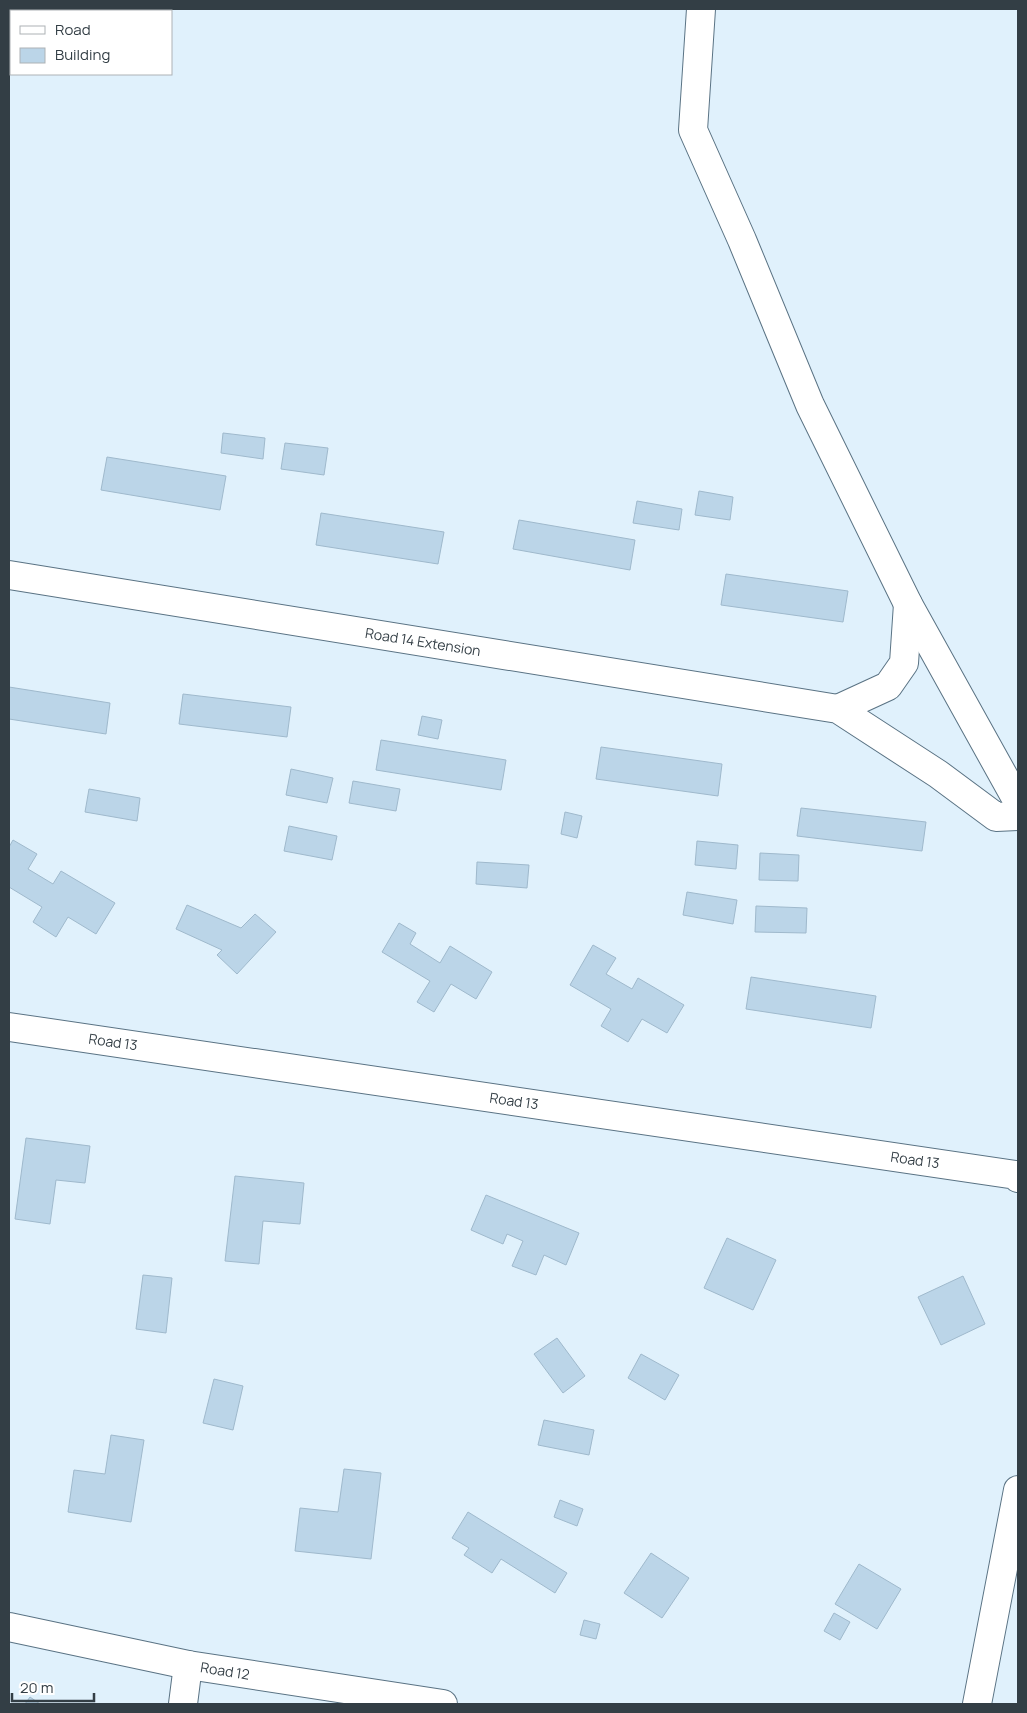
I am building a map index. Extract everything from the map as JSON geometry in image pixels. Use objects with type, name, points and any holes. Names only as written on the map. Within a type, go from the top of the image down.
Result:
[{"type":"street","points":[[701,9],[693,130],[810,405],[908,604],[1018,802]]},
{"type":"street","name":"Road 14 Extension","points":[[9,575],[838,709]]},
{"type":"street","points":[[838,709],[888,686],[904,663],[908,604]]},
{"type":"street","points":[[838,709],[938,774],[996,817],[1018,816]]},
{"type":"street","name":"Road 13","points":[[9,1027],[996,1172],[1018,1178]]},
{"type":"street","points":[[978,1704],[1018,1490]]},
{"type":"street","name":"Road 12","points":[[9,1627],[188,1665],[443,1704]]},
{"type":"street","points":[[183,1704],[188,1665]]},
{"type":"building","points":[[223,433],[265,438],[263,459],[221,453]]},
{"type":"building","points":[[285,443],[328,448],[324,475],[281,469]]},
{"type":"building","points":[[107,457],[226,476],[220,510],[101,490]]},
{"type":"building","points":[[699,491],[733,497],[730,520],[695,515]]},
{"type":"building","points":[[637,501],[682,509],[679,530],[633,523]]},
{"type":"building","points":[[321,513],[444,532],[438,564],[316,545]]},
{"type":"building","points":[[519,520],[635,540],[630,570],[513,549]]},
{"type":"building","points":[[726,574],[848,591],[843,622],[721,605]]},
{"type":"building","points":[[9,687],[110,703],[106,734],[9,719]]},
{"type":"building","points":[[183,694],[291,707],[287,737],[179,724]]},
{"type":"building","points":[[422,716],[442,720],[438,739],[418,735]]},
{"type":"building","points":[[381,740],[506,760],[501,790],[376,770]]},
{"type":"building","points":[[601,747],[722,764],[718,796],[596,779]]},
{"type":"building","points":[[291,769],[333,778],[327,803],[286,795]]},
{"type":"building","points":[[353,781],[400,789],[396,811],[349,803]]},
{"type":"building","points":[[89,789],[140,798],[137,821],[85,812]]},
{"type":"building","points":[[801,808],[926,822],[922,851],[797,836]]},
{"type":"building","points":[[565,812],[582,816],[577,838],[561,834]]},
{"type":"building","points":[[289,826],[337,836],[332,860],[284,851]]},
{"type":"building","points":[[13,840],[37,854],[28,869],[53,884],[61,871],[115,903],[96,934],[68,917],[56,937],[33,922],[42,907],[9,887],[9,847]]},
{"type":"building","points":[[697,841],[738,845],[736,869],[695,865]]},
{"type":"building","points":[[760,853],[799,855],[798,881],[759,880]]},
{"type":"building","points":[[477,862],[529,865],[527,888],[476,884]]},
{"type":"building","points":[[687,892],[737,900],[733,924],[683,915]]},
{"type":"building","points":[[187,905],[241,928],[255,914],[276,932],[237,974],[217,955],[222,950],[176,929]]},
{"type":"building","points":[[756,906],[807,908],[806,933],[755,932]]},
{"type":"building","points":[[399,923],[416,933],[410,944],[440,963],[450,946],[492,972],[476,999],[451,984],[434,1012],[417,1002],[430,981],[382,952]]},
{"type":"building","points":[[593,945],[616,958],[606,974],[632,989],[638,978],[684,1005],[667,1033],[642,1019],[628,1042],[601,1026],[611,1009],[570,985]]},
{"type":"building","points":[[751,977],[876,996],[871,1028],[746,1009]]},
{"type":"building","points":[[26,1138],[90,1146],[85,1183],[56,1180],[50,1224],[15,1219]]},
{"type":"building","points":[[235,1176],[304,1183],[300,1224],[263,1221],[259,1264],[225,1261]]},
{"type":"building","points":[[486,1195],[579,1233],[566,1265],[544,1255],[536,1275],[512,1266],[523,1241],[507,1234],[503,1244],[471,1230]]},
{"type":"building","points":[[727,1238],[776,1260],[753,1310],[704,1288]]},
{"type":"building","points":[[143,1275],[172,1278],[166,1333],[136,1329]]},
{"type":"building","points":[[963,1276],[985,1324],[941,1345],[918,1297]]},
{"type":"building","points":[[557,1338],[585,1376],[563,1393],[534,1354]]},
{"type":"building","points":[[641,1354],[679,1375],[665,1400],[628,1378]]},
{"type":"building","points":[[214,1379],[243,1386],[233,1430],[203,1423]]},
{"type":"building","points":[[544,1420],[594,1430],[589,1455],[538,1445]]},
{"type":"building","points":[[111,1435],[144,1440],[131,1522],[68,1512],[74,1470],[105,1474]]},
{"type":"building","points":[[344,1469],[381,1473],[371,1559],[295,1551],[300,1508],[338,1512]]},
{"type":"building","points":[[560,1500],[583,1509],[577,1526],[554,1517]]},
{"type":"building","points":[[468,1512],[567,1573],[555,1593],[501,1559],[492,1573],[464,1555],[469,1548],[452,1538]]},
{"type":"building","points":[[651,1553],[689,1578],[662,1618],[624,1593]]},
{"type":"building","points":[[859,1564],[901,1589],[877,1629],[835,1604]]},
{"type":"building","points":[[834,1613],[850,1622],[840,1640],[824,1631]]},
{"type":"building","points":[[584,1620],[600,1624],[596,1639],[580,1635]]},
{"type":"building","points":[[30,1697],[40,1704],[25,1704]]}]
